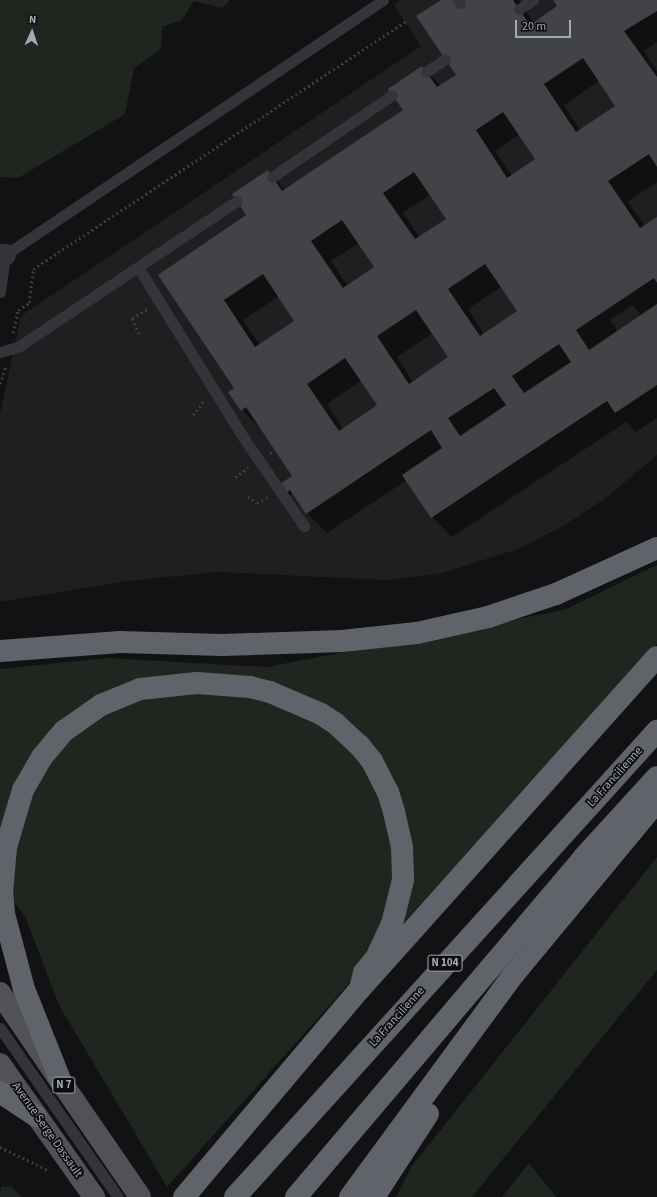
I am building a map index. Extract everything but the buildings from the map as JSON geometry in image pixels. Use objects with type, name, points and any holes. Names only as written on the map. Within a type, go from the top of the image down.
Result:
[{"type":"highway","points":[[0,651],[120,642],[222,646],[342,641],[417,633],[488,617],[556,594],[657,548]]},
{"type":"highway","points":[[184,1197],[360,989],[657,657]]},
{"type":"highway","points":[[61,1082],[24,989],[4,914],[2,893],[6,847],[25,785],[42,757],[64,731],[101,705],[140,690],[197,683],[250,687],[270,692],[303,706],[335,723],[360,745],[372,761],[388,792],[394,812],[402,848],[403,880],[392,924],[376,958],[364,973],[360,989]]},
{"type":"highway","name":"La Francilienne","points":[[235,1197],[657,731]]},
{"type":"highway","name":"N 104","points":[[296,1197],[584,856],[657,777]]},
{"type":"highway","points":[[350,1197],[514,974],[657,801]]},
{"type":"highway","points":[[374,1197],[412,1137],[515,992],[514,974]]},
{"type":"highway","points":[[0,1092],[36,1116]]},
{"type":"main road","name":"Avenue Serge Dassault","points":[[0,993],[61,1082],[113,1191]]},
{"type":"main road","name":"Avenue Serge Dassault","points":[[0,1064],[36,1116],[113,1191],[140,1197]]},
{"type":"lane","points":[[0,292],[2,255],[384,0]]},
{"type":"lane","points":[[519,9],[533,0]]},
{"type":"lane","points":[[426,72],[445,59]]},
{"type":"lane","points":[[272,177],[392,95]]},
{"type":"lane","points":[[0,352],[15,348],[237,201]]},
{"type":"lane","points":[[138,267],[243,437],[304,526]]},
{"type":"lane","points":[[0,1028],[113,1191]]},
{"type":"path","points":[[15,348],[12,336],[18,310],[29,303],[33,269],[405,22]]},
{"type":"path","points":[[0,1147],[45,1167],[50,1173]]},
{"type":"shaded area","points":[[0,0],[230,0],[222,8],[194,1],[182,20],[162,27],[161,49],[134,68],[125,114],[18,178],[0,177]]},
{"type":"shaded area","points":[[401,0],[657,0],[657,455],[606,498],[563,526],[518,549],[443,573],[388,580],[216,572],[128,581],[0,602],[0,414],[21,316],[421,46],[394,5]]},
{"type":"shaded area","points":[[657,565],[657,644],[402,924],[167,1187],[59,1005],[25,916],[0,885],[0,669],[107,658],[267,667],[564,610]]},
{"type":"shaded area","points":[[657,857],[657,970],[472,1197],[396,1197],[412,1166]]},
{"type":"shaded area","points":[[529,1163],[556,1197],[502,1197]]},
{"type":"shaded area","points":[[1,1187],[12,1187],[21,1197],[0,1197]]}]
